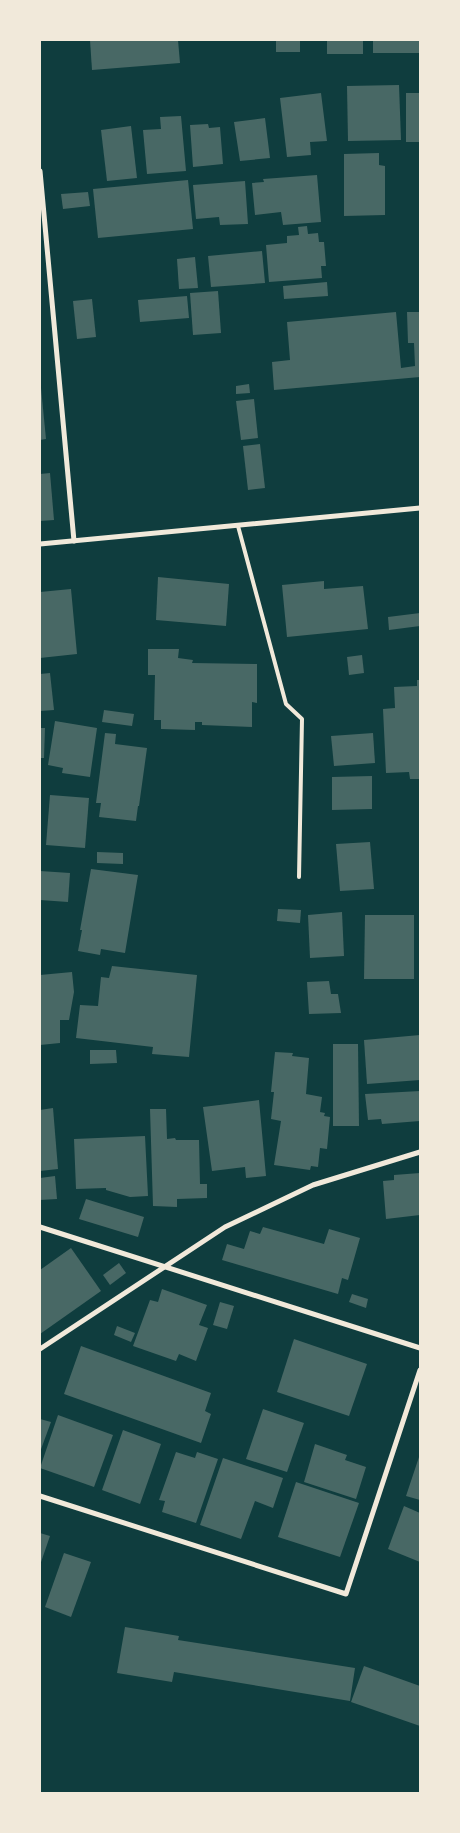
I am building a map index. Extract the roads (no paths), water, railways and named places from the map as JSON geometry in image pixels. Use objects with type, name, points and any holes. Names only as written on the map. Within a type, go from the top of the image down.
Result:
[{"type":"street","points":[[40,171],[74,541]]},
{"type":"street","points":[[40,544],[420,508]]},
{"type":"street","points":[[40,1349],[225,1227],[312,1185],[420,1152]]},
{"type":"street","points":[[40,1227],[420,1348]]},
{"type":"street","points":[[40,1496],[346,1594],[420,1370]]},
{"type":"lane","points":[[238,526],[286,704],[302,719],[298,877]]}]
